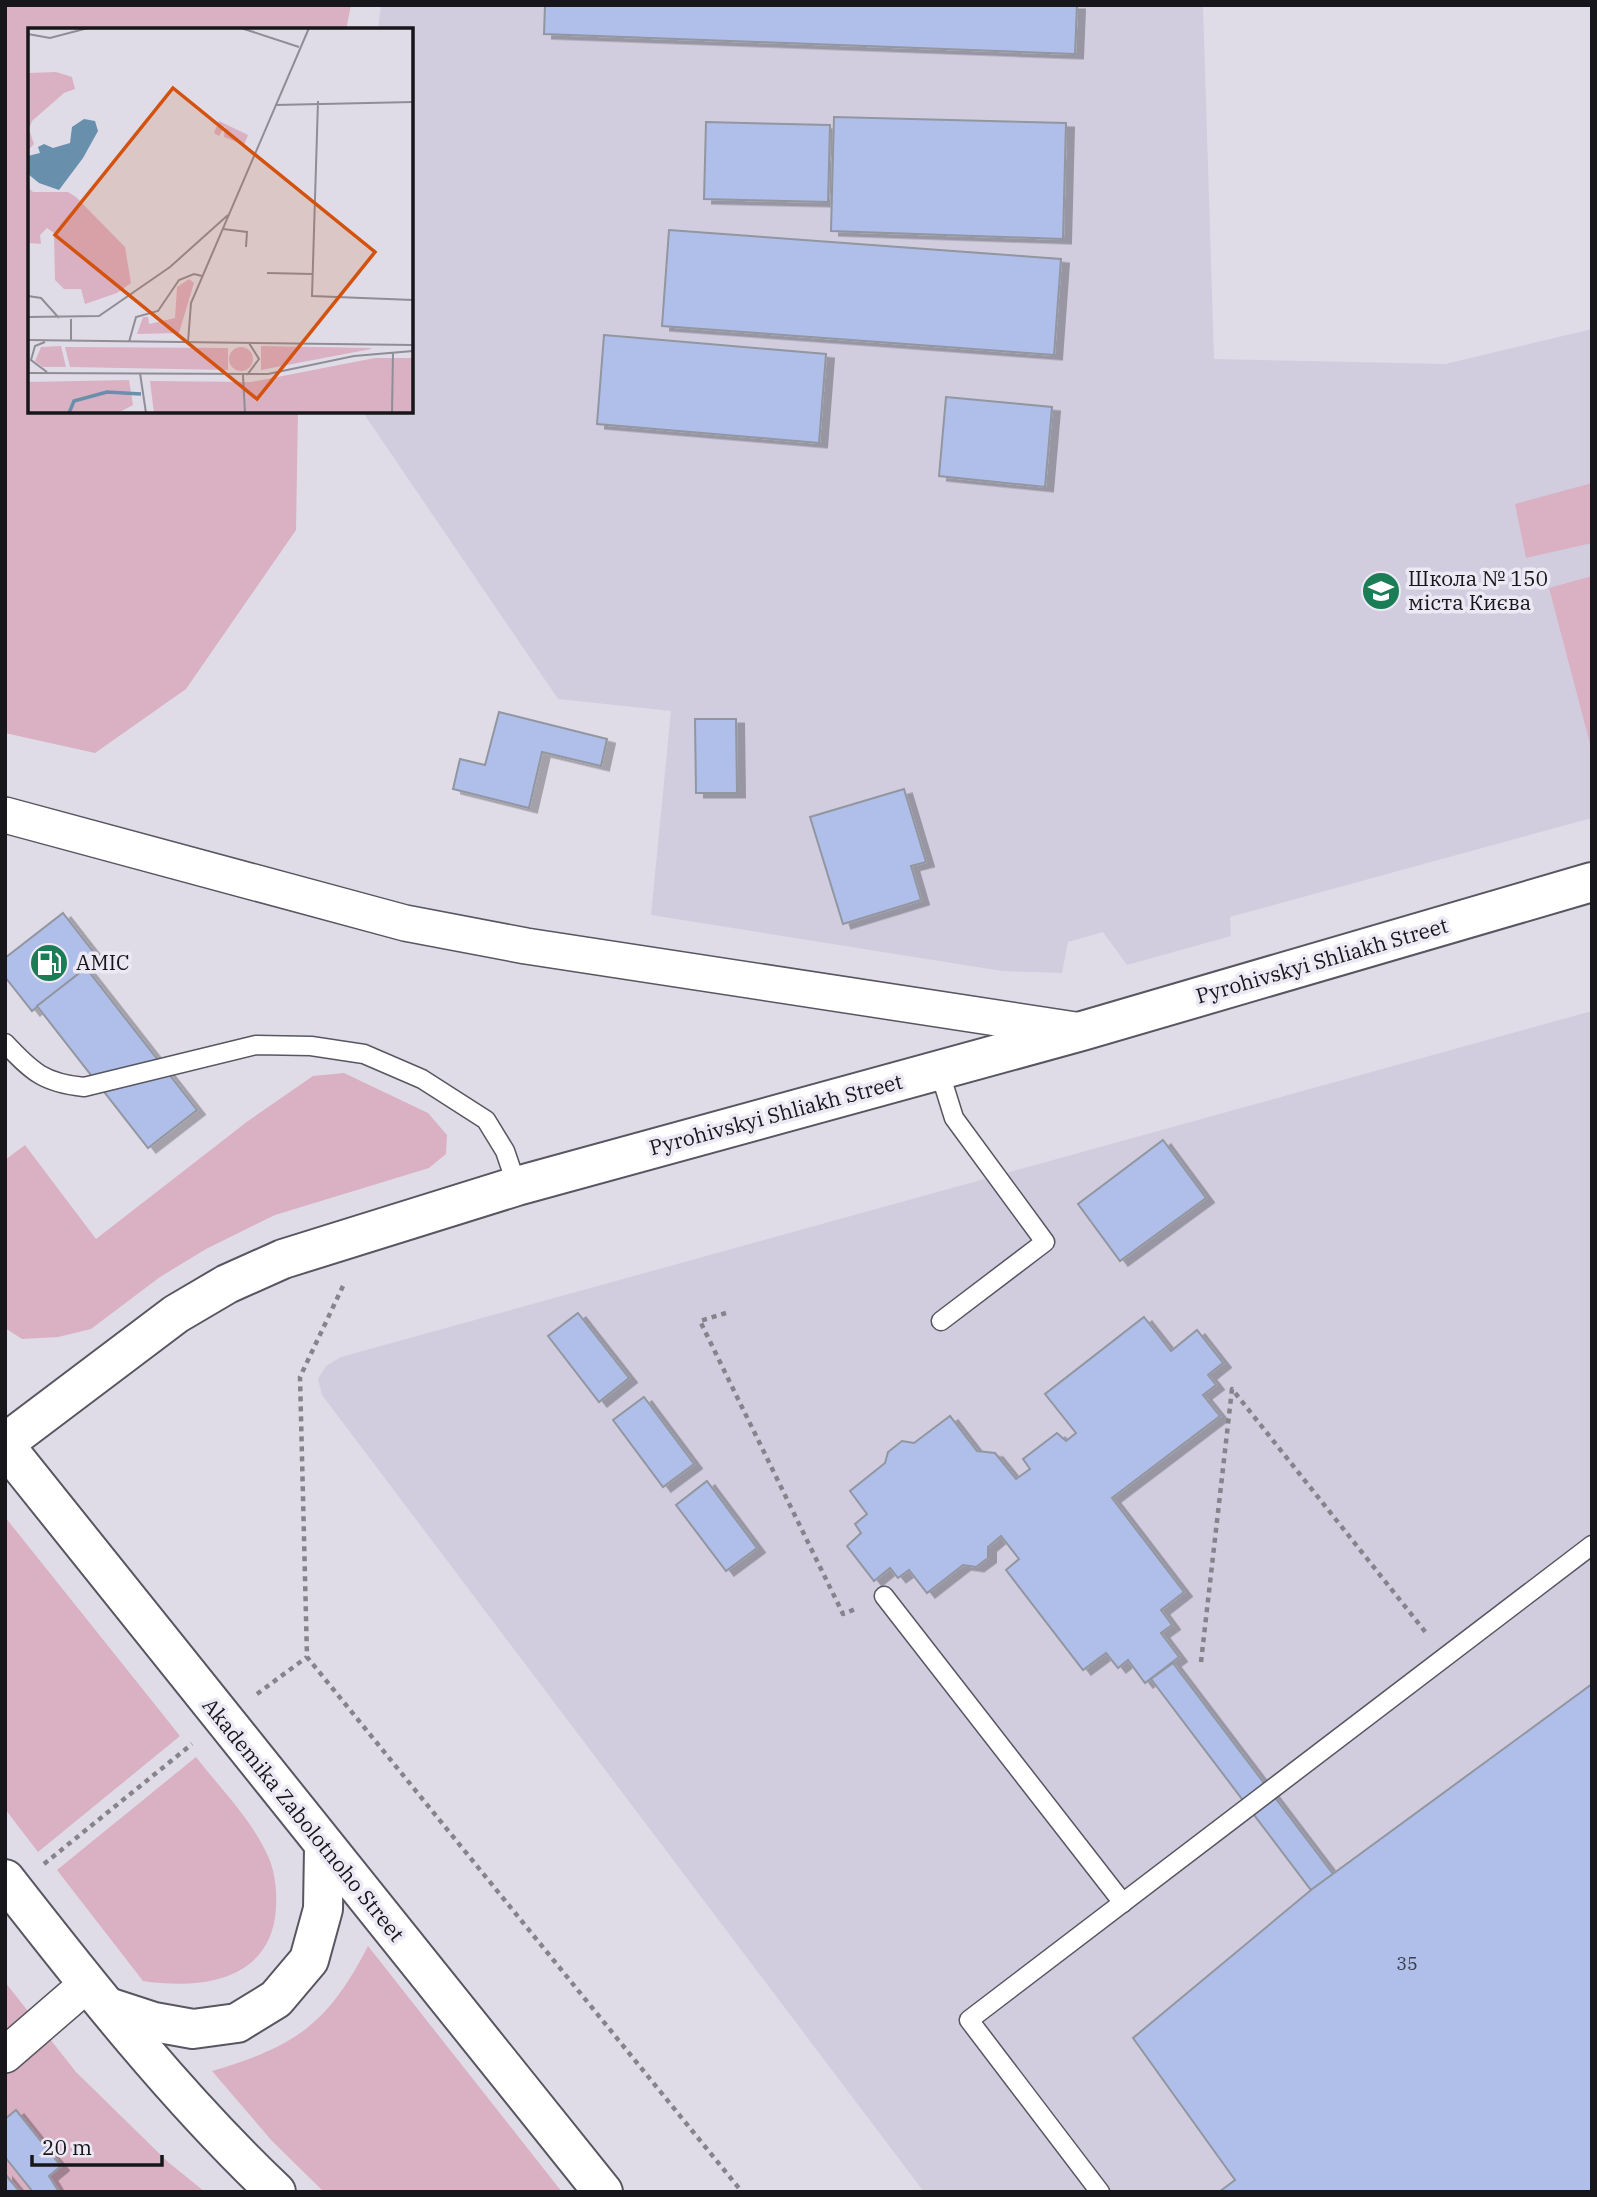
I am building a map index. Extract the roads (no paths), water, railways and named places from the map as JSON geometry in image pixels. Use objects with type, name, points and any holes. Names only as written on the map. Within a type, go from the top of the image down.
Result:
[{"type":"main road","name":"Pyrohivskyi Shliakh Street","points":[[5,1445],[176,1314],[227,1284],[283,1259],[517,1186],[1082,1031],[1592,882]]},
{"type":"main road","name":"Akademika Zabolotnoho Street","points":[[5,1445],[324,1848],[603,2192]]},
{"type":"main road","points":[[97,1996],[154,2022],[193,2029],[237,2024],[276,1999],[309,1960],[323,1909],[324,1848]]},
{"type":"main road","points":[[9,1884],[97,1996],[222,2140],[276,2192]]},
{"type":"street","points":[[5,815],[405,923],[526,946],[1082,1031]]},
{"type":"street","points":[[5,2055],[97,1996]]},
{"type":"lane","points":[[5,1043],[29,1070],[56,1084],[84,1087],[256,1045],[311,1046],[364,1054],[422,1079],[486,1120],[505,1151],[517,1186]]},
{"type":"lane","points":[[939,1070],[954,1118],[1045,1242],[941,1321]]},
{"type":"lane","points":[[1100,2192],[969,2020],[1592,1545]]},
{"type":"lane","points":[[884,1597],[1123,1903]]},
{"type":"place","name":"Школа № 150 міста Києва","points":[[1381,591]]},
{"type":"place","name":"AMIC","points":[[49,963]]}]
